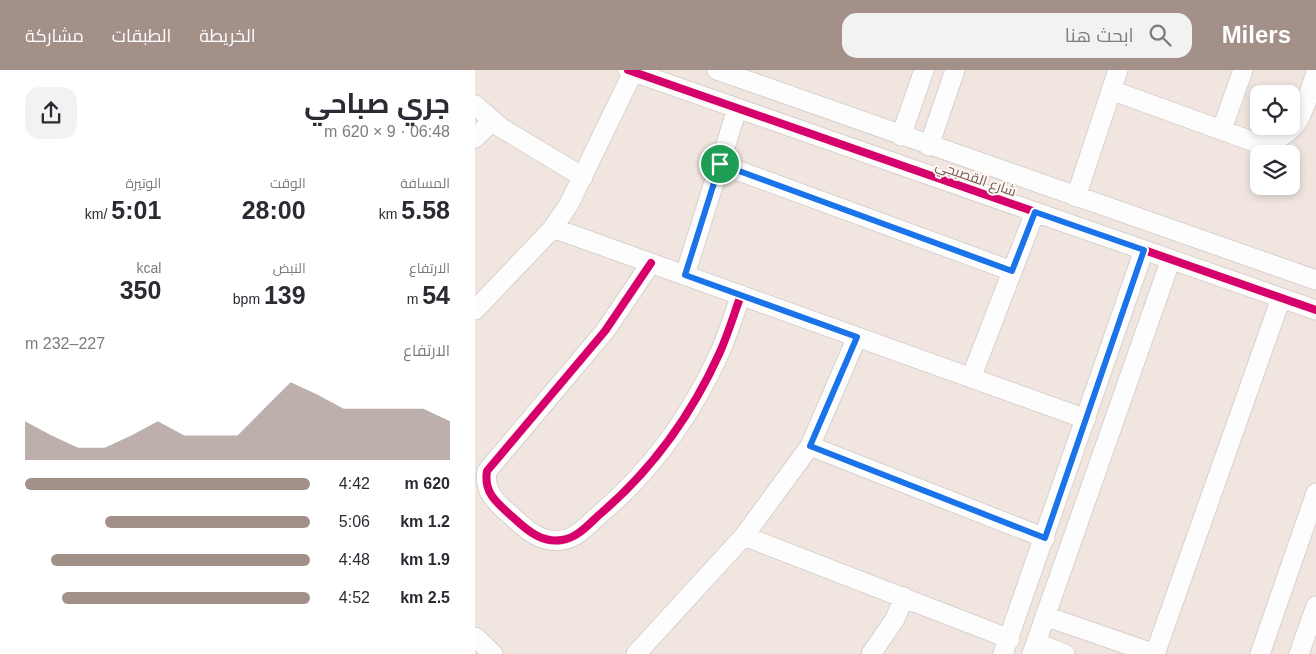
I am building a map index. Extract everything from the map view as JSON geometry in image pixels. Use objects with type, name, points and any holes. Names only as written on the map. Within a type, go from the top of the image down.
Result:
[{"type":"street","name":"شارع القصبجي","points":[[717,70],[829,111],[1315,280]]},
{"type":"street","points":[[901,136],[924,70]]},
{"type":"street","points":[[929,146],[955,70]]},
{"type":"street","points":[[1076,197],[1118,70]]},
{"type":"street","points":[[1222,129],[1243,70]]},
{"type":"street","name":"شارع القصبجي","points":[[631,71],[1311,308]]},
{"type":"street","points":[[475,310],[553,228],[583,177],[631,71]]},
{"type":"street","points":[[1111,90],[1257,143],[1269,142],[1289,133],[1297,125],[1316,73]]},
{"type":"street","points":[[914,99],[941,109]]},
{"type":"street","points":[[475,105],[492,120],[583,177]]},
{"type":"street","points":[[685,275],[737,108]]},
{"type":"street","points":[[820,138],[829,111]]},
{"type":"street","points":[[475,138],[492,120]]},
{"type":"street","points":[[720,164],[1012,271]]},
{"type":"street","points":[[971,378],[1035,212]]},
{"type":"street","points":[[553,228],[1086,419]]},
{"type":"street","points":[[744,536],[904,598],[1007,646],[1144,250]]},
{"type":"street","points":[[1065,654],[1034,648],[1171,259]]},
{"type":"street","points":[[651,263],[605,331],[487,472],[485,482],[491,496],[530,533],[540,538],[563,540],[573,537],[619,498],[659,454],[701,389],[720,351],[741,295]]},
{"type":"street","points":[[1311,308],[1315,280]]},
{"type":"street","points":[[1045,616],[1155,654],[1281,298]]},
{"type":"street","points":[[644,651],[744,536],[810,446],[857,337]]},
{"type":"street","points":[[810,446],[1045,538]]},
{"type":"street","points":[[1260,654],[1316,493]]},
{"type":"street","points":[[871,654],[895,619],[904,598]]},
{"type":"street","points":[[1299,654],[1316,606]]},
{"type":"street","points":[[475,637],[493,654]]},
{"type":"shaded area","points":[[475,70],[1316,70],[1316,654],[475,654]]},
{"type":"cycle path","points":[[628,70],[1316,310]]},
{"type":"cycle path","points":[[651,263],[605,331],[487,471],[486,479],[494,499],[526,529],[537,536],[549,540],[562,540],[573,537],[618,498],[653,460],[683,419],[709,375],[723,345],[741,295]]},
{"type":"route","points":[[720,164],[1012,271],[1035,212],[1144,250],[1045,538],[810,446],[857,337],[685,275],[720,164]]}]
